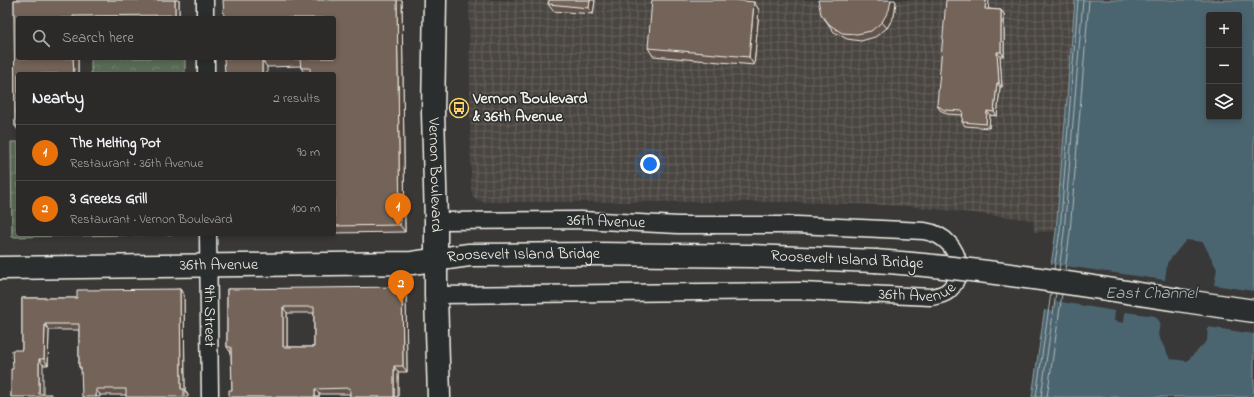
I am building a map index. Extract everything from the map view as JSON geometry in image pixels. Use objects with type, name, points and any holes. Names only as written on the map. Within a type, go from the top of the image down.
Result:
[{"type":"main road","name":"Vernon Boulevard","points":[[435,0],[433,113],[439,397]]},
{"type":"main road","name":"Roosevelt Island Bridge","points":[[437,259],[469,255],[597,254],[751,256],[875,261],[985,271],[1254,311]]},
{"type":"main road","name":"36th Avenue","points":[[0,268],[412,263],[437,259]]},
{"type":"street","points":[[205,0],[205,16]]},
{"type":"street","points":[[206,60],[206,72]]},
{"type":"street","name":"36th Avenue","points":[[436,221],[581,220],[678,225],[796,225],[924,230],[943,237],[951,245],[958,261],[958,273],[954,285],[950,290],[944,294],[931,297],[801,291],[436,295]]},
{"type":"street","name":"9th Street","points":[[208,236],[210,397]]},
{"type":"shaded area","points":[[469,0],[1075,0],[1056,231],[1034,232],[1033,220],[909,206],[793,202],[482,202],[474,198],[471,191]]},
{"type":"green space","points":[[91,60],[185,60],[185,72],[91,72]]},
{"type":"green space","points":[[11,142],[16,142],[16,236],[71,236],[12,237]]},
{"type":"water","name":"East Channel","points":[[1075,0],[1254,0],[1254,397],[1032,397],[1056,231]]},
{"type":"pier","points":[[1186,240],[1203,242],[1217,269],[1214,285],[1254,291],[1254,334],[1208,327],[1207,341],[1187,361],[1170,359],[1158,335],[1160,322],[1155,316],[1125,312],[1124,323],[1114,321],[1115,311],[1055,301],[1054,311],[1043,310],[1051,251],[1051,264],[1165,280],[1167,263]]},
{"type":"building","points":[[14,0],[175,0],[175,15],[16,16],[16,60],[73,60],[74,72],[16,72],[15,126]]},
{"type":"building","points":[[223,0],[397,0],[400,225],[336,226],[336,72],[310,72],[310,68],[301,68],[300,60],[336,60],[336,16],[224,16]]},
{"type":"building","points":[[549,0],[590,0],[589,8],[548,4]]},
{"type":"building","points":[[652,0],[734,0],[754,2],[749,57],[648,48]]},
{"type":"building","points":[[818,0],[891,0],[889,10],[882,22],[871,31],[857,34],[842,33],[830,25],[821,14]]},
{"type":"building","points":[[946,0],[986,0],[985,9],[1001,10],[1001,52],[997,52],[999,83],[997,83],[994,112],[987,111],[986,124],[962,122],[963,111],[944,110],[937,105]]},
{"type":"building","points":[[224,60],[262,60],[262,72],[225,72]]},
{"type":"building","points":[[402,287],[403,366],[394,366],[394,397],[350,397],[350,388],[315,389],[315,397],[229,397],[229,390],[232,390],[231,347],[227,347],[227,289]],"holes":[[[283,307],[314,307],[314,347],[283,347]]]},
{"type":"building","points":[[180,289],[181,389],[184,389],[184,397],[126,397],[126,389],[96,389],[96,397],[82,397],[81,367],[79,367],[79,324],[45,324],[44,359],[39,359],[39,394],[51,394],[51,397],[11,397],[11,369],[13,369],[12,350],[22,350],[22,298],[77,298],[77,290]]},
{"type":"place","name":"Vernon Boulevard & 36th Avenue","points":[[459,108]]},
{"type":"place","name":"The Melting Pot","points":[[398,226]]},
{"type":"place","name":"3 Greeks Grill","points":[[401,303]]}]
